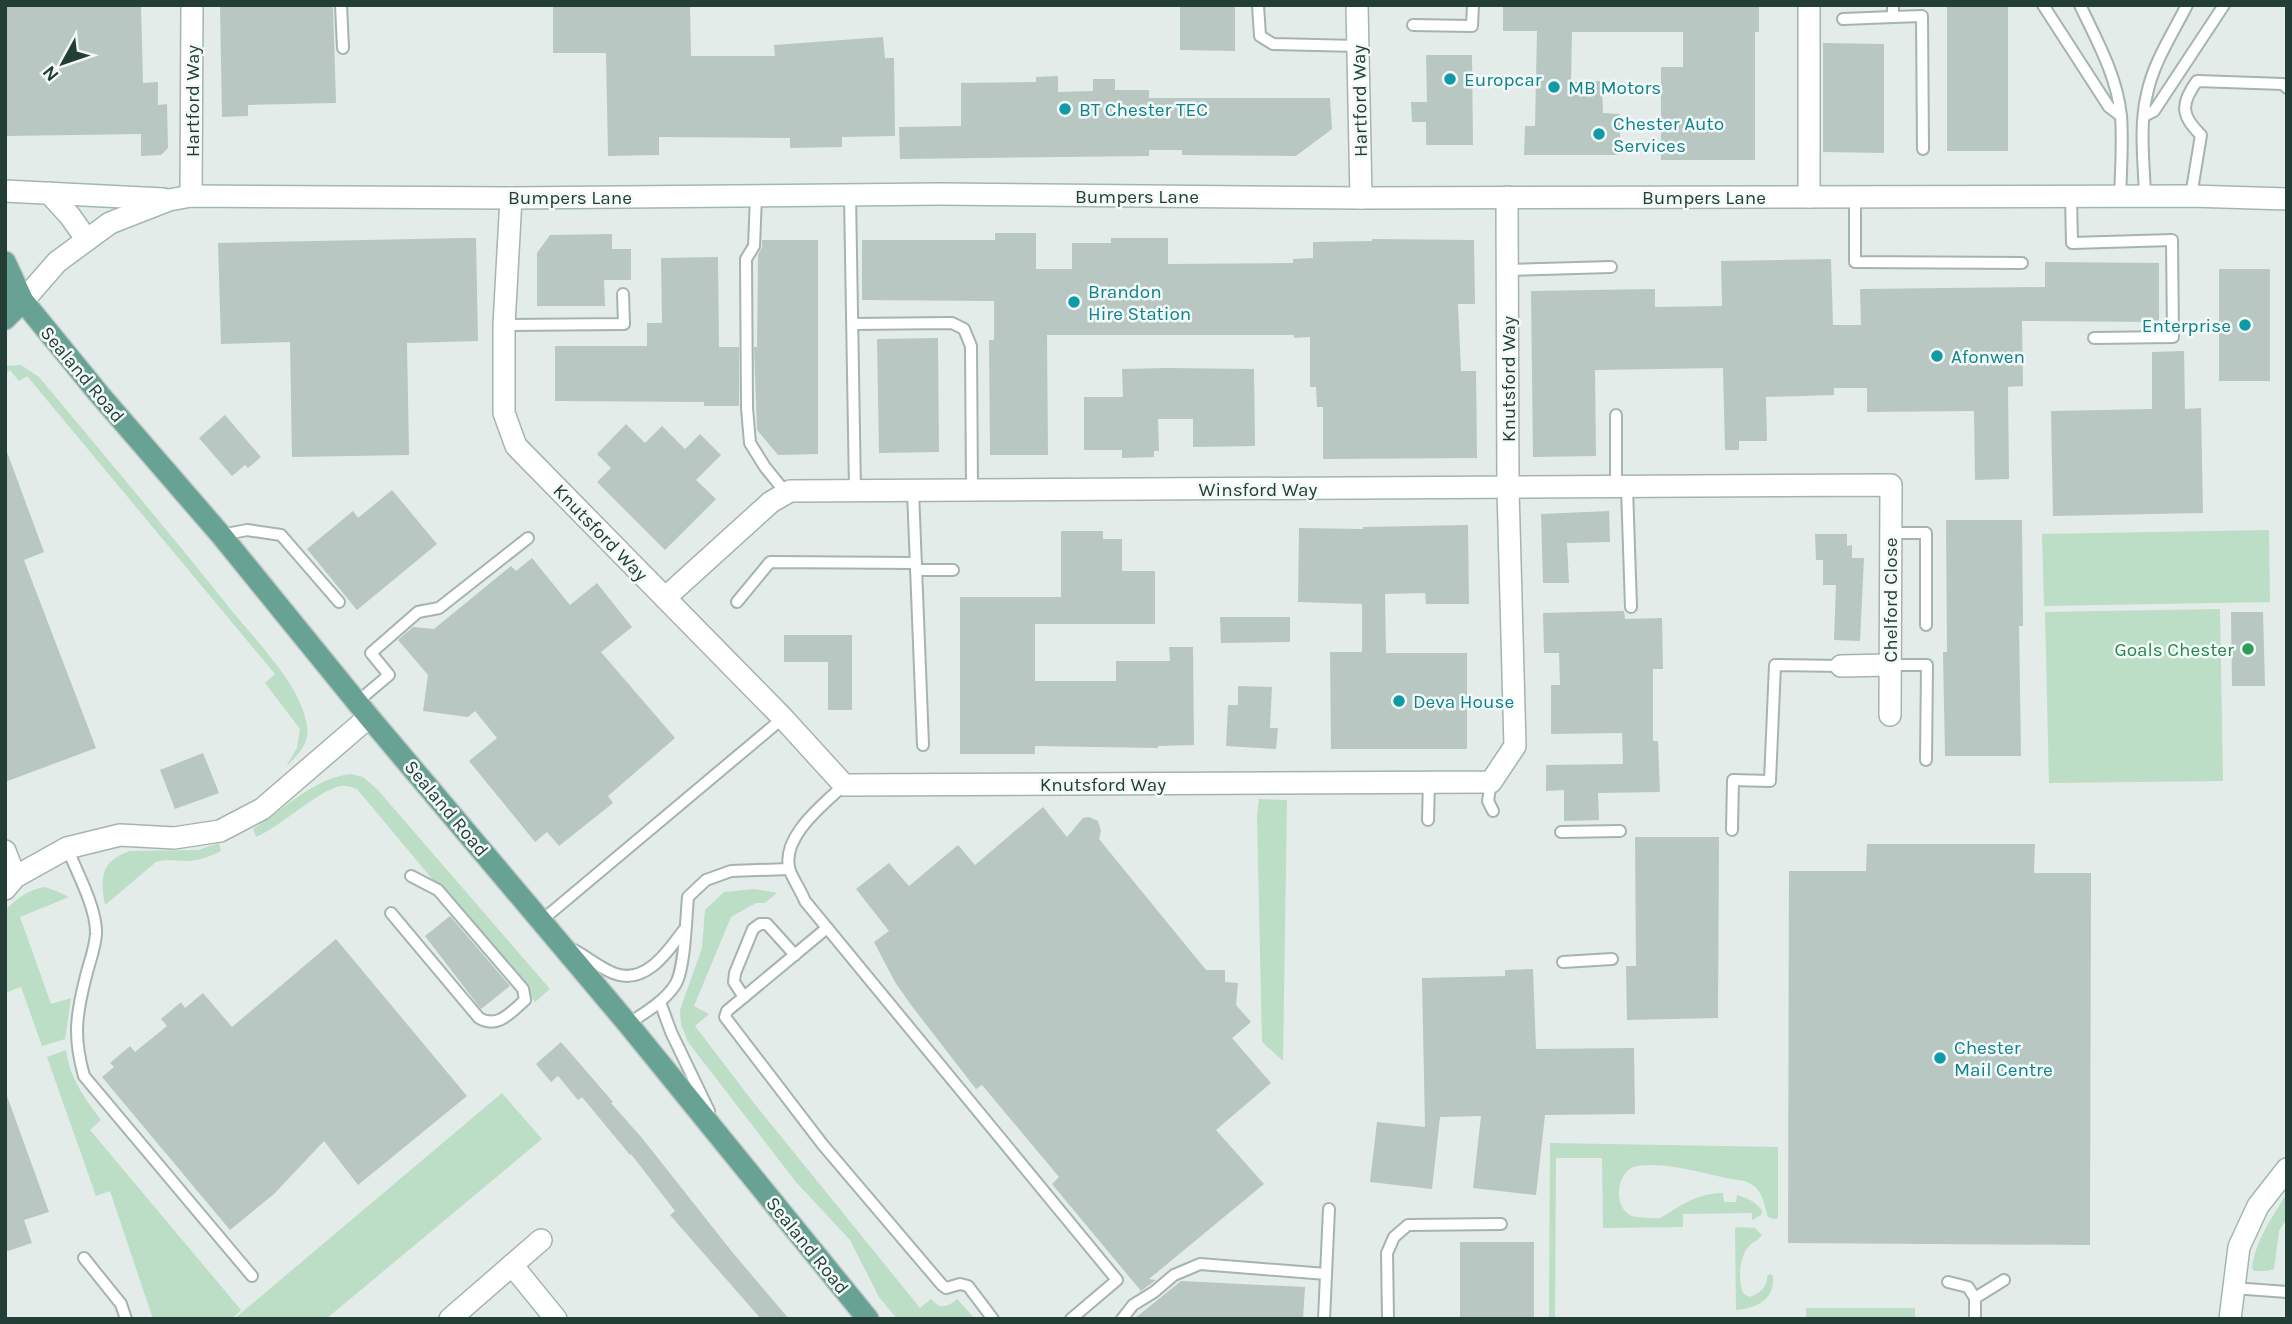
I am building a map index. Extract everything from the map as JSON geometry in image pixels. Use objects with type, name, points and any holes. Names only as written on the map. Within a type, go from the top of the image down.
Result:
[{"type":"main road","name":"Sealand Road","points":[[5,262],[23,301]]},
{"type":"main road","name":"Sealand Road","points":[[5,286],[23,301],[220,535],[628,1024],[867,1319]]},
{"type":"main road","points":[[5,319],[23,301]]},
{"type":"street","name":"Hartford Way","points":[[191,196],[192,5]]},
{"type":"street","name":"Hartford Way","points":[[1357,5],[1361,198]]},
{"type":"street","points":[[1809,5],[1809,197]]},
{"type":"street","points":[[5,191],[169,200]]},
{"type":"street","points":[[49,193],[87,240]]},
{"type":"street","name":"Bumpers Lane","points":[[23,301],[57,262],[110,223],[169,200],[191,196],[2191,196],[2287,200]]},
{"type":"street","name":"Knutsford Way","points":[[511,198],[504,325],[504,412],[516,446],[783,718],[845,785],[1491,782],[1515,746],[1508,488],[1507,197]]},
{"type":"street","name":"Winsford Way","points":[[786,493],[1891,485]]},
{"type":"street","name":"Chelford Close","points":[[1890,715],[1891,485]]},
{"type":"street","points":[[665,598],[771,502],[786,493]]},
{"type":"street","points":[[1841,666],[1890,664]]},
{"type":"street","points":[[5,851],[10,883],[67,848],[120,835],[174,838],[220,831],[262,809],[363,709]]},
{"type":"street","points":[[2230,1319],[2239,1247],[2258,1206],[2287,1169]]},
{"type":"street","points":[[450,1319],[541,1240]]},
{"type":"street","points":[[512,1265],[556,1319]]},
{"type":"lane","points":[[341,5],[343,48]]},
{"type":"lane","points":[[1258,5],[1260,36],[1273,44],[1358,46]]},
{"type":"lane","points":[[1413,25],[1472,26],[1473,5]]},
{"type":"lane","points":[[2043,5],[2109,107],[2121,116]]},
{"type":"lane","points":[[2080,5],[2107,61],[2115,86],[2121,116],[2120,197]]},
{"type":"lane","points":[[2145,196],[2144,116],[2147,94],[2155,71],[2187,5]]},
{"type":"lane","points":[[2144,116],[2154,111],[2224,5]]},
{"type":"lane","points":[[1843,19],[1893,11],[1922,16],[1923,149]]},
{"type":"lane","points":[[2191,196],[2201,135],[2188,122],[2185,107],[2189,90],[2197,81],[2283,84],[2287,88]]},
{"type":"lane","points":[[850,195],[855,491]]},
{"type":"lane","points":[[756,196],[754,246],[746,259],[747,408],[750,443],[786,493]]},
{"type":"lane","points":[[1855,196],[1854,262],[2022,263]]},
{"type":"lane","points":[[2071,197],[2072,243],[2172,240],[2173,337],[2094,338]]},
{"type":"lane","points":[[1508,270],[1611,267]]},
{"type":"lane","points":[[504,325],[624,324],[624,294]]},
{"type":"lane","points":[[853,324],[952,323],[964,329],[971,346],[972,490]]},
{"type":"lane","points":[[1616,415],[1631,607]]},
{"type":"lane","points":[[913,491],[923,745]]},
{"type":"lane","points":[[220,535],[247,530],[281,535],[338,602]]},
{"type":"lane","points":[[1891,533],[1926,533],[1926,625]]},
{"type":"lane","points":[[363,709],[389,675],[371,653],[418,612],[439,608],[528,538]]},
{"type":"lane","points":[[737,602],[769,562],[916,566],[953,570]]},
{"type":"lane","points":[[1890,664],[1927,665],[1926,760]]},
{"type":"lane","points":[[1732,830],[1733,780],[1770,781],[1775,665],[1841,666]]},
{"type":"lane","points":[[541,921],[783,718]]},
{"type":"lane","points":[[1428,820],[1429,782]]},
{"type":"lane","points":[[1491,782],[1488,801],[1493,811]]},
{"type":"lane","points":[[845,785],[798,832],[789,853],[789,869],[806,901],[827,928],[1117,1280],[1071,1319]]},
{"type":"lane","points":[[1561,832],[1620,831]]},
{"type":"lane","points":[[67,848],[94,918],[96,934],[76,1026],[83,1076],[252,1276]]},
{"type":"lane","points":[[628,1024],[660,1002],[676,984],[681,967],[688,897],[706,880],[730,871],[789,869]]},
{"type":"lane","points":[[391,913],[479,1018],[487,1023],[499,1023],[525,1000],[523,989],[438,890],[411,876]]},
{"type":"lane","points":[[744,997],[734,982],[735,974],[753,929],[760,924],[767,924],[795,955]]},
{"type":"lane","points":[[827,928],[727,1011],[724,1017],[823,1145],[942,1285],[946,1288],[960,1284],[968,1286],[993,1319]]},
{"type":"lane","points":[[557,939],[615,974],[635,975],[648,970],[666,954],[685,929]]},
{"type":"lane","points":[[1563,961],[1612,959]]},
{"type":"lane","points":[[660,1002],[671,1032],[723,1140]]},
{"type":"lane","points":[[1324,1319],[1329,1209]]},
{"type":"lane","points":[[1388,1319],[1387,1253],[1394,1237],[1408,1225],[1501,1224]]},
{"type":"lane","points":[[84,1258],[121,1304],[126,1319]]},
{"type":"lane","points":[[1122,1319],[1133,1305],[1174,1275],[1200,1264],[1326,1274]]},
{"type":"lane","points":[[1975,1298],[2004,1280]]},
{"type":"lane","points":[[1948,1282],[1968,1287],[1975,1298],[1975,1319]]},
{"type":"lane","points":[[2233,1288],[2287,1292]]},
{"type":"green space","points":[[21,365],[39,377],[288,681],[303,711],[307,738],[302,749],[286,767],[297,748],[300,729],[265,683],[275,674],[27,376],[19,381],[10,370],[5,374],[5,366]]},
{"type":"green space","points":[[2269,530],[2270,602],[2044,606],[2042,534]]},
{"type":"green space","points":[[2220,609],[2223,781],[2049,783],[2045,612]]},
{"type":"green space","points":[[351,774],[363,777],[377,789],[550,989],[535,1002],[357,789],[343,786],[332,789],[256,837],[253,829],[299,796],[324,782]]},
{"type":"green space","points":[[1259,799],[1287,800],[1283,1061],[1262,1042],[1257,817]]},
{"type":"green space","points":[[219,843],[221,851],[204,858],[156,862],[105,905],[105,871],[120,855],[130,851],[198,850]]},
{"type":"green space","points":[[45,887],[69,897],[20,917],[51,1004],[71,998],[65,1039],[42,1046],[21,987],[5,993],[5,910],[23,895]]},
{"type":"green space","points":[[755,889],[777,893],[765,903],[756,903],[731,917],[694,1006],[709,1014],[695,1026],[920,1308],[931,1299],[944,1306],[957,1299],[975,1319],[897,1319],[879,1297],[850,1240],[796,1182],[688,1042],[681,1024],[680,1010],[702,948],[705,910],[724,892]]},
{"type":"green space","points":[[66,1050],[74,1079],[101,1120],[90,1130],[241,1310],[232,1319],[153,1319],[110,1191],[96,1196],[47,1057]]},
{"type":"green space","points":[[502,1093],[542,1139],[326,1319],[234,1319]]},
{"type":"green space","points":[[1550,1143],[1778,1147],[1778,1218],[1768,1217],[1759,1191],[1745,1181],[1677,1167],[1650,1165],[1629,1169],[1620,1183],[1620,1201],[1629,1214],[1659,1218],[1697,1198],[1723,1193],[1724,1202],[1736,1202],[1737,1195],[1760,1208],[1761,1215],[1752,1220],[1752,1213],[1683,1214],[1683,1227],[1603,1228],[1602,1158],[1556,1158],[1555,1319],[1549,1319]]},
{"type":"green space","points":[[2287,1193],[2287,1218],[2279,1231],[2274,1269],[2254,1271],[2254,1258],[2261,1238]]},
{"type":"green space","points":[[1735,1228],[1755,1228],[1762,1235],[1749,1246],[1741,1262],[1743,1293],[1749,1297],[1759,1292],[1770,1274],[1773,1276],[1773,1284],[1768,1297],[1763,1301],[1736,1310]]},
{"type":"green space","points":[[1806,1308],[1915,1308],[1915,1319],[1806,1319]]},
{"type":"building","points":[[5,5],[141,5],[143,83],[158,82],[158,105],[167,104],[168,148],[161,155],[141,156],[141,134],[5,136]]},
{"type":"building","points":[[220,5],[333,5],[336,103],[248,105],[248,116],[222,117]]},
{"type":"building","points":[[553,5],[690,5],[691,56],[775,56],[774,45],[883,37],[885,58],[894,58],[895,136],[842,137],[842,147],[790,148],[790,138],[659,137],[659,155],[608,156],[606,53],[553,53]]},
{"type":"building","points":[[1180,5],[1235,5],[1235,51],[1180,50]]},
{"type":"building","points":[[1503,5],[1759,5],[1759,32],[1755,32],[1755,160],[1661,160],[1661,67],[1683,67],[1683,32],[1572,32],[1571,82],[1602,81],[1603,113],[1620,114],[1620,155],[1524,155],[1525,126],[1535,126],[1537,31],[1503,31]]},
{"type":"building","points":[[1947,5],[2008,5],[2008,151],[1947,151]]},
{"type":"building","points":[[1823,43],[1884,44],[1884,153],[1823,152]]},
{"type":"building","name":"Europcar","points":[[1426,55],[1472,55],[1473,145],[1426,145],[1426,122],[1412,122],[1411,102],[1427,102]]},
{"type":"building","name":"BT Chester TEC","points":[[1058,76],[1058,92],[1093,91],[1093,79],[1115,79],[1115,90],[1149,90],[1149,98],[1330,98],[1332,129],[1296,156],[1182,155],[1182,150],[1149,150],[1149,156],[900,159],[899,127],[961,126],[961,83],[1036,82],[1036,77]]},
{"type":"building","points":[[995,233],[1036,233],[1036,269],[1072,269],[1072,243],[1111,243],[1111,238],[1168,238],[1168,264],[1293,263],[1293,259],[1313,258],[1313,242],[1372,239],[1474,240],[1475,304],[1458,304],[1461,371],[1476,371],[1477,458],[1323,459],[1323,407],[1317,407],[1316,387],[1310,387],[1310,337],[1294,338],[1294,335],[1047,335],[1048,455],[990,455],[989,340],[994,340],[994,301],[862,300],[862,240],[995,240]]},
{"type":"building","points":[[612,234],[612,249],[631,249],[631,280],[604,280],[605,306],[537,306],[537,253],[550,235]]},
{"type":"building","points":[[476,238],[478,341],[407,343],[409,455],[292,457],[290,342],[221,344],[218,243]]},
{"type":"building","points":[[762,240],[818,240],[818,454],[778,455],[757,430],[754,347],[757,347],[758,255]]},
{"type":"building","points":[[718,257],[719,347],[739,347],[739,406],[704,406],[704,402],[555,401],[555,346],[647,346],[647,323],[662,323],[661,258]]},
{"type":"building","points":[[1831,259],[1833,325],[1861,325],[1860,289],[2045,287],[2045,262],[2159,263],[2159,322],[2022,321],[2023,386],[2008,387],[2009,479],[1975,480],[1974,411],[1867,412],[1867,388],[1834,388],[1834,395],[1766,397],[1767,441],[1739,441],[1739,450],[1725,450],[1723,368],[1595,370],[1596,456],[1533,457],[1531,291],[1655,289],[1655,307],[1722,306],[1721,261]]},
{"type":"building","name":"Enterprise","points":[[2219,269],[2270,269],[2270,381],[2219,381]]},
{"type":"building","points":[[938,338],[939,452],[879,453],[877,339]]},
{"type":"building","points":[[2184,351],[2185,409],[2201,408],[2203,513],[2053,516],[2051,411],[2152,409],[2152,352]]},
{"type":"building","points":[[1122,369],[1254,369],[1255,446],[1193,447],[1193,419],[1158,419],[1159,451],[1154,451],[1154,457],[1122,458],[1122,450],[1084,450],[1084,397],[1123,397]]},
{"type":"building","points":[[225,415],[261,457],[232,476],[199,438]]},
{"type":"building","points":[[626,424],[645,443],[662,426],[685,449],[700,434],[721,455],[696,480],[716,499],[665,550],[597,482],[611,468],[597,454]]},
{"type":"building","points":[[7,452],[44,552],[24,560],[96,748],[5,782]]},
{"type":"building","points":[[392,490],[437,544],[357,610],[307,549],[353,511],[358,518]]},
{"type":"building","points":[[1609,511],[1610,542],[1567,543],[1569,583],[1543,583],[1541,514]]},
{"type":"building","points":[[1946,520],[2022,520],[2023,626],[2019,626],[2021,756],[1945,756],[1943,652],[1947,652]]},
{"type":"building","points":[[1468,525],[1469,604],[1426,604],[1425,593],[1385,594],[1386,653],[1467,653],[1467,749],[1331,749],[1330,652],[1362,652],[1362,604],[1298,602],[1299,528],[1363,529]]},
{"type":"building","points":[[1061,531],[1103,531],[1103,539],[1122,539],[1122,571],[1155,571],[1155,624],[1035,624],[1035,681],[1116,681],[1116,661],[1170,661],[1169,647],[1193,647],[1194,745],[1158,748],[1035,746],[1035,754],[960,754],[960,597],[1061,597]]},
{"type":"building","points":[[1815,534],[1847,534],[1847,546],[1852,545],[1852,558],[1864,558],[1860,641],[1834,640],[1836,585],[1823,585],[1823,560],[1816,560]]},
{"type":"building","points":[[532,558],[570,605],[597,583],[632,627],[601,652],[675,738],[608,796],[613,803],[559,846],[547,832],[535,842],[469,761],[497,738],[475,711],[468,717],[423,711],[428,675],[398,640],[413,627],[434,629],[511,566],[516,571]]},
{"type":"building","points":[[1624,611],[1625,619],[1662,618],[1663,669],[1653,669],[1653,741],[1658,741],[1660,792],[1598,793],[1599,820],[1564,821],[1564,790],[1546,791],[1546,765],[1623,764],[1622,733],[1551,734],[1551,685],[1560,685],[1559,653],[1544,653],[1543,613]]},
{"type":"building","name":"Goals Chester","points":[[2231,612],[2263,612],[2265,686],[2232,686]]},
{"type":"building","points":[[1220,617],[1290,617],[1290,642],[1221,643]]},
{"type":"building","points":[[784,635],[852,635],[852,710],[828,710],[828,662],[784,662]]},
{"type":"building","points":[[1238,686],[1272,687],[1270,728],[1278,728],[1276,749],[1226,746],[1228,705],[1238,705]]},
{"type":"building","points":[[203,753],[219,793],[175,809],[160,770]]},
{"type":"building","points":[[1043,807],[1067,837],[1083,818],[1089,817],[1098,821],[1101,831],[1099,839],[1206,970],[1225,970],[1225,982],[1238,983],[1236,1005],[1251,1022],[1232,1038],[1271,1083],[1216,1130],[1264,1184],[1149,1279],[1156,1280],[1141,1291],[1052,1184],[1059,1177],[982,1085],[976,1089],[911,1005],[895,982],[874,942],[889,931],[856,889],[889,863],[909,886],[958,845],[975,865]]},
{"type":"building","points":[[1635,837],[1719,837],[1718,1018],[1627,1020],[1626,966],[1636,966]]},
{"type":"building","name":"Chester Mail Centre","points":[[1867,844],[2035,844],[2034,873],[2091,873],[2090,1245],[1788,1243],[1789,871],[1866,871]]},
{"type":"building","points":[[450,916],[510,986],[481,1009],[425,936]]},
{"type":"building","points":[[336,939],[467,1096],[358,1185],[324,1141],[274,1194],[230,1230],[102,1077],[114,1067],[110,1063],[130,1046],[135,1052],[167,1026],[161,1019],[181,1002],[185,1008],[203,993],[232,1027]]},
{"type":"building","points":[[1533,969],[1536,1049],[1634,1048],[1635,1114],[1545,1115],[1536,1195],[1473,1188],[1481,1116],[1440,1117],[1432,1189],[1370,1182],[1377,1122],[1425,1127],[1422,978],[1505,976],[1505,970]]},
{"type":"building","points":[[561,1042],[789,1319],[761,1319],[670,1215],[675,1211],[582,1097],[578,1100],[558,1076],[551,1082],[536,1064]]},
{"type":"building","points":[[7,1096],[49,1212],[24,1220],[32,1243],[5,1252],[5,1097]]},
{"type":"building","points":[[1460,1242],[1534,1242],[1534,1319],[1460,1319]]},
{"type":"building","points":[[1181,1281],[1305,1287],[1303,1319],[1134,1319]]},
{"type":"place","name":"Europcar","points":[[1450,79]]},
{"type":"place","name":"MB Motors","points":[[1554,87]]},
{"type":"place","name":"BT Chester TEC","points":[[1065,109]]},
{"type":"place","name":"Chester Auto Services","points":[[1599,134]]},
{"type":"place","name":"Brandon Hire Station","points":[[1074,302]]},
{"type":"place","name":"Enterprise","points":[[2245,325]]},
{"type":"place","name":"Afonwen","points":[[1937,356]]},
{"type":"place","name":"Goals Chester","points":[[2248,649]]},
{"type":"place","name":"Deva House","points":[[1399,701]]},
{"type":"place","name":"Chester Mail Centre","points":[[1940,1058]]}]
